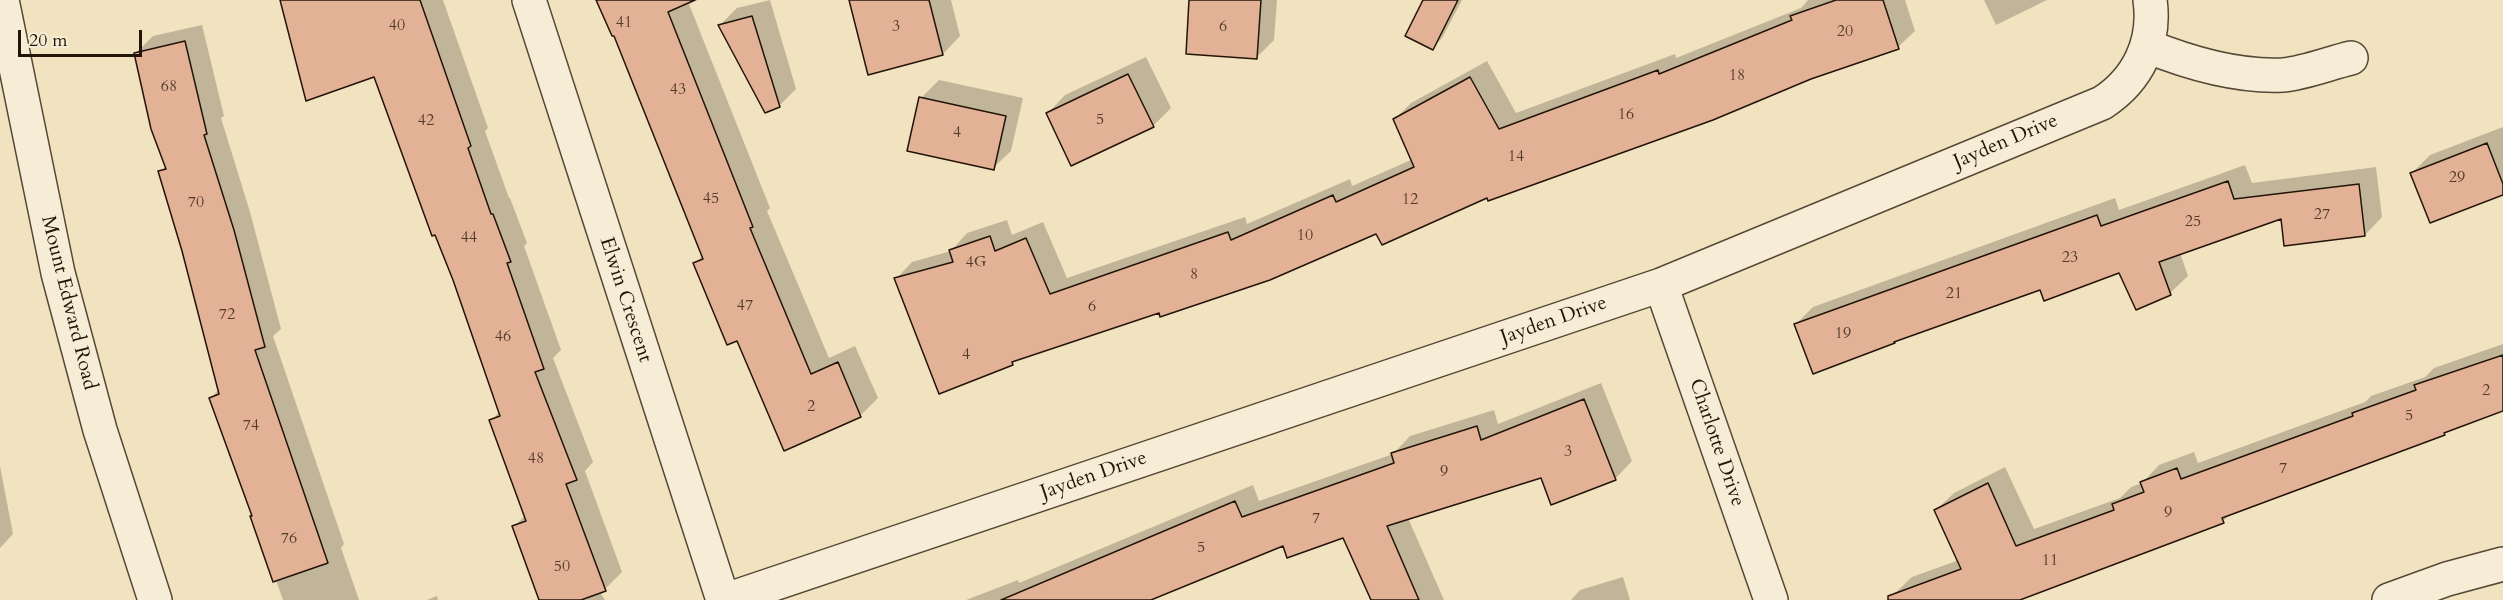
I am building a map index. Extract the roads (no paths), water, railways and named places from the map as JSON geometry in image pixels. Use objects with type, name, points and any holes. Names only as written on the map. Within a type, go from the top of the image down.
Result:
[{"type":"street","name":"Mount Edward Road","points":[[2,0],[58,273],[100,430],[155,600]]},
{"type":"street","name":"Elwin Crescent","points":[[529,0],[724,600]]},
{"type":"street","name":"Jayden Drive","points":[[724,600],[1661,285],[2102,103],[2116,94],[2137,70],[2151,35],[2150,0]]},
{"type":"street","points":[[2147,46],[2207,65],[2246,72],[2284,75],[2351,58]]},
{"type":"street","name":"Charlotte Drive","points":[[1661,285],[1771,600]]},
{"type":"street","points":[[2389,600],[2446,579],[2503,564]]}]
